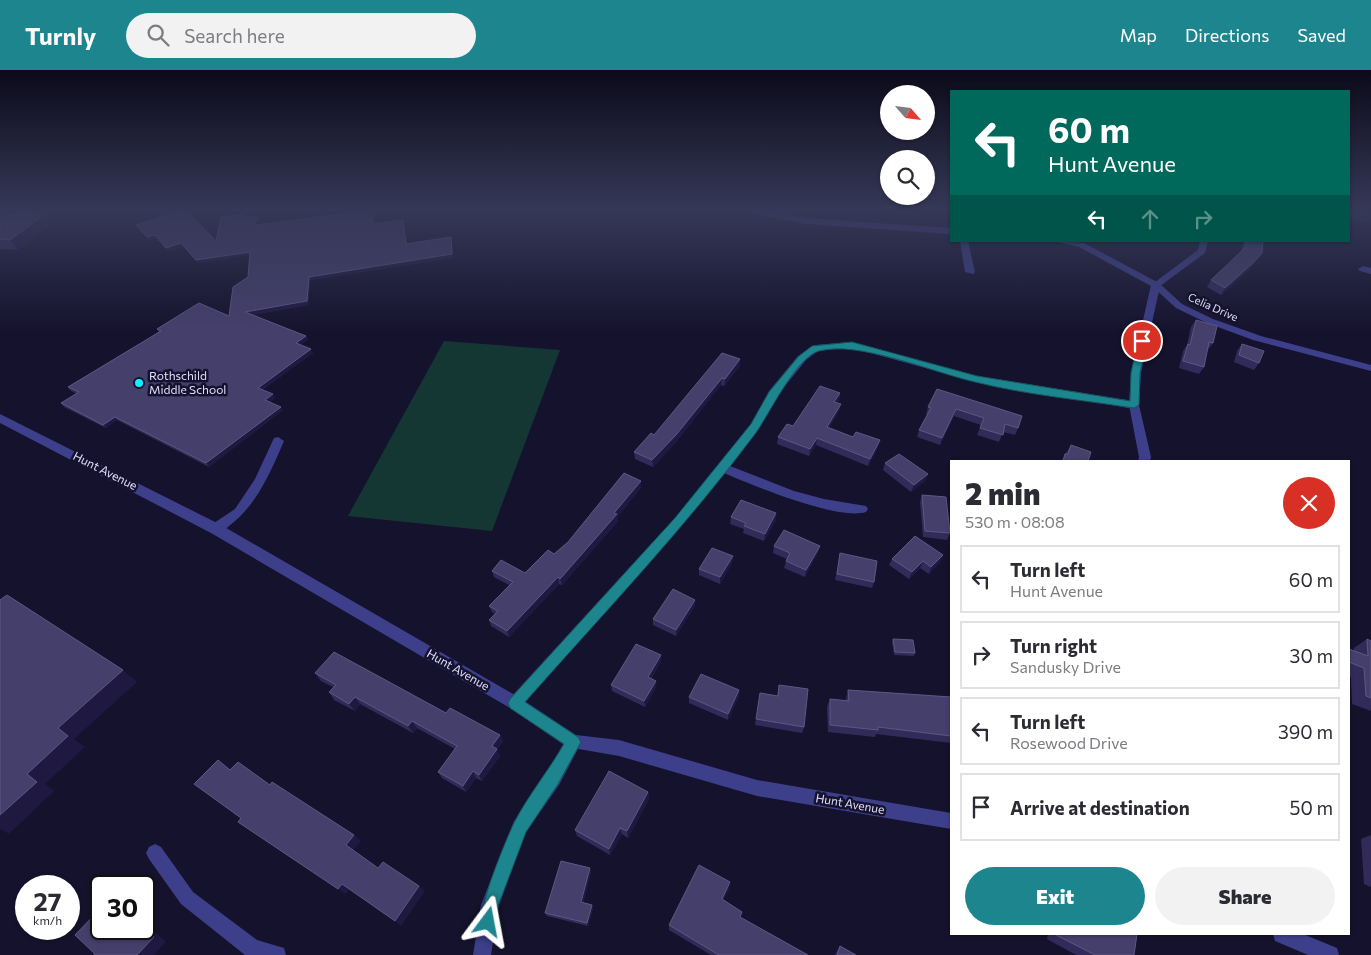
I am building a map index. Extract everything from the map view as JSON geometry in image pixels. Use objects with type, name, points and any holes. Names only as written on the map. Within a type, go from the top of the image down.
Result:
[{"type":"street","points":[[966,250],[970,272]]},
{"type":"street","name":"Celia Drive","points":[[1091,250],[1156,285],[1179,306],[1210,321],[1258,338],[1371,368]]},
{"type":"street","points":[[1144,460],[1145,456],[1134,405],[1136,373],[1156,285],[1202,250]]},
{"type":"street","points":[[515,703],[679,521],[724,468],[755,426],[773,394],[802,358],[815,348],[852,345],[977,380],[1134,405]]},
{"type":"street","name":"Hunt Avenue","points":[[0,418],[216,529],[515,703],[573,742],[619,748],[757,788],[950,821]]},
{"type":"street","points":[[216,529],[239,512],[260,481],[278,441]]},
{"type":"street","points":[[724,468],[782,494],[828,506],[862,509]]},
{"type":"street","points":[[482,955],[490,906],[520,827],[553,779],[573,742]]},
{"type":"street","points":[[155,853],[187,898],[249,951],[277,955]]},
{"type":"street","points":[[1284,935],[1330,955]]},
{"type":"green space","points":[[444,341],[560,350],[492,531],[348,516]]},
{"type":"building","name":"Rothschild Middle School","points":[[187,250],[452,250],[452,254],[309,277],[307,301],[245,312],[306,336],[296,343],[311,349],[258,388],[273,394],[265,400],[281,407],[206,463],[115,417],[103,425],[61,403],[79,392],[68,387],[161,331],[157,329],[199,303],[229,316],[233,287],[248,277],[250,252],[196,260]]},
{"type":"building","points":[[1243,250],[1262,250],[1254,262],[1225,288],[1211,280]]},
{"type":"building","points":[[1196,320],[1217,326],[1213,343],[1209,342],[1204,367],[1183,361],[1188,344],[1190,345]]},
{"type":"building","points":[[1242,344],[1264,351],[1259,363],[1239,355]]},
{"type":"building","points":[[722,353],[740,359],[725,379],[722,378],[676,435],[652,460],[634,452],[651,433],[654,435]]},
{"type":"building","points":[[820,386],[840,393],[834,402],[841,404],[827,427],[853,437],[856,432],[880,440],[870,459],[817,438],[810,449],[778,437],[787,424],[793,426]]},
{"type":"building","points":[[937,389],[1022,416],[1018,428],[1005,424],[1003,435],[980,428],[984,418],[956,409],[942,438],[919,430],[931,408],[928,407]]},
{"type":"building","points":[[1071,445],[1091,452],[1088,460],[1063,460],[1065,454],[1068,454]]},
{"type":"building","points":[[899,454],[928,474],[914,485],[885,463]]},
{"type":"building","points":[[624,473],[641,481],[614,513],[617,514],[560,579],[558,577],[507,631],[489,620],[498,611],[489,606],[513,582],[492,571],[501,560],[525,573],[548,550],[554,554],[568,542]]},
{"type":"building","points":[[922,495],[946,497],[950,533],[925,531]]},
{"type":"building","points":[[741,500],[776,513],[765,534],[744,526],[746,523],[731,517]]},
{"type":"building","points":[[784,530],[820,546],[806,570],[786,561],[790,553],[774,546]]},
{"type":"building","points":[[915,536],[943,555],[931,567],[923,561],[912,572],[892,559]]},
{"type":"building","points":[[712,548],[733,556],[720,577],[699,569]]},
{"type":"building","points":[[840,553],[877,561],[874,582],[837,574]]},
{"type":"building","points":[[673,589],[695,600],[676,630],[653,619]]},
{"type":"building","points":[[7,595],[123,670],[58,728],[68,736],[27,774],[37,782],[0,815],[0,600]]},
{"type":"building","points":[[893,639],[913,640],[915,653],[895,652]]},
{"type":"building","points":[[1367,639],[1371,641],[1371,698],[1366,696],[1364,668],[1350,662],[1350,649],[1368,656]]},
{"type":"building","points":[[636,644],[661,655],[648,677],[656,681],[644,701],[611,685]]},
{"type":"building","points":[[334,652],[446,713],[450,708],[500,735],[492,746],[497,749],[479,775],[473,771],[463,786],[438,772],[457,746],[412,721],[408,726],[355,697],[349,704],[329,692],[336,685],[315,673]]},
{"type":"building","points":[[701,674],[739,690],[728,714],[689,697]]},
{"type":"building","points":[[779,685],[808,689],[804,727],[756,719],[760,693],[778,696]]},
{"type":"building","points":[[848,690],[950,697],[950,736],[878,727],[878,730],[830,725],[830,699],[849,701]]},
{"type":"building","points":[[218,760],[230,770],[238,762],[270,785],[272,782],[354,835],[346,845],[378,868],[383,862],[419,886],[395,921],[342,884],[338,889],[238,822],[241,818],[194,784]]},
{"type":"building","points":[[609,771],[648,792],[627,831],[620,828],[609,849],[575,830]]},
{"type":"building","points":[[561,861],[590,868],[581,902],[592,905],[587,923],[545,913]]},
{"type":"building","points":[[699,865],[730,882],[722,899],[742,912],[740,917],[808,955],[719,955],[669,925]]},
{"type":"building","points":[[90,919],[90,940],[151,940],[137,955],[94,955],[80,940],[80,930]]},
{"type":"building","points":[[1056,935],[1137,935],[1134,955],[1095,955]]},
{"type":"building","points":[[840,946],[856,955],[837,955]]},
{"type":"place","name":"Rothschild Middle School","points":[[139,383]]},
{"type":"route","points":[[488,922],[490,906],[520,827],[553,779],[573,742],[515,703],[679,521],[724,468],[755,426],[773,394],[802,358],[815,348],[852,345],[977,380],[1134,405],[1136,373],[1142,341]]}]
